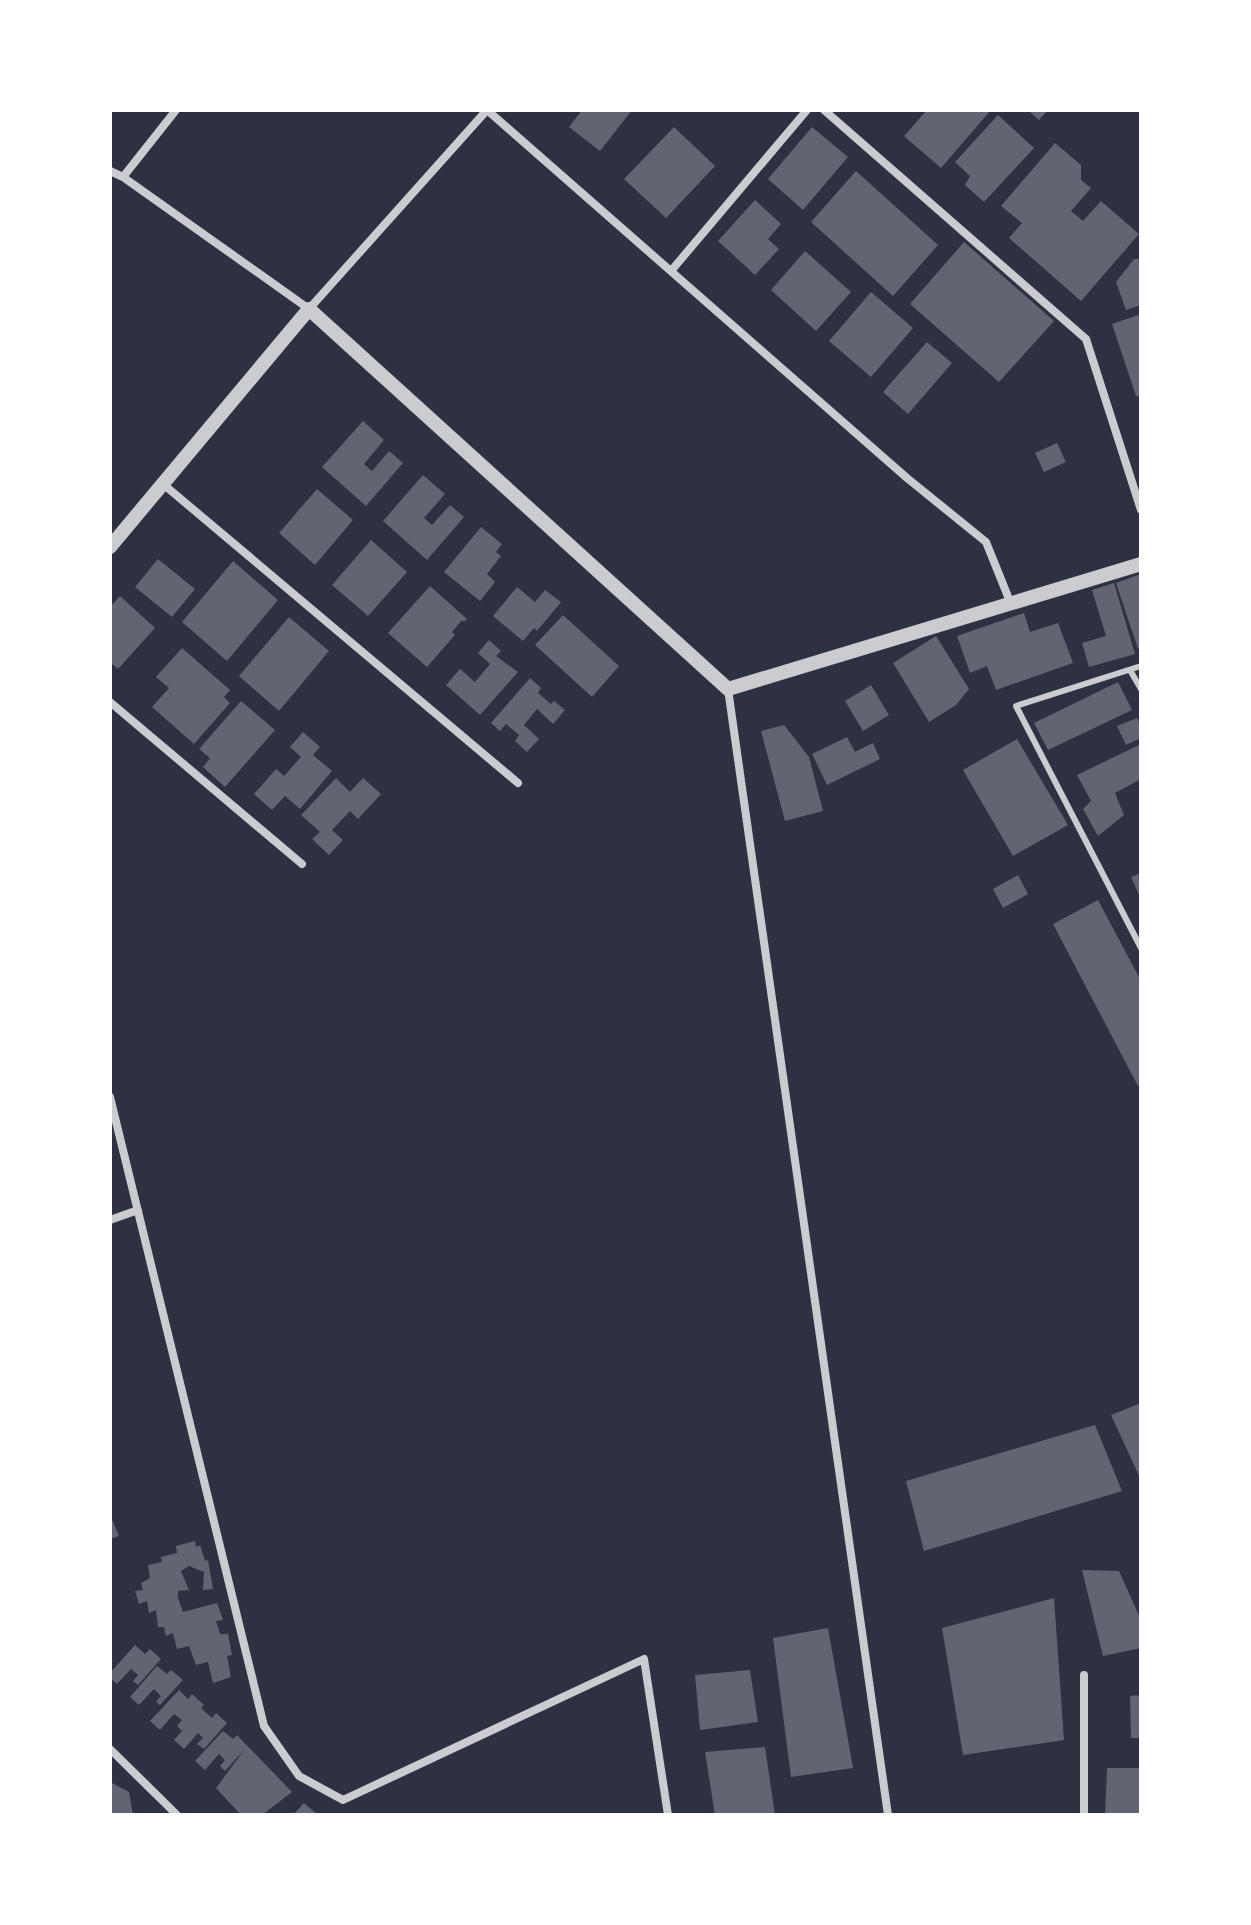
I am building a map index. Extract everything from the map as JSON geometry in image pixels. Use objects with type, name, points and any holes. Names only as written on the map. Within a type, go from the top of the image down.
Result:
[{"type":"street","points":[[123,177],[176,110]]},
{"type":"street","points":[[110,547],[309,309],[487,110],[907,478],[986,542],[1011,604]]},
{"type":"street","points":[[671,271],[807,110]]},
{"type":"street","points":[[824,110],[1086,339],[1141,510]]},
{"type":"street","points":[[110,171],[123,177],[309,309],[728,689],[888,1815]]},
{"type":"street","points":[[163,484],[518,783]]},
{"type":"street","points":[[728,689],[1141,564]]},
{"type":"street","points":[[110,702],[302,864]]},
{"type":"street","points":[[110,1097],[264,1726],[299,1776],[343,1800],[644,1659],[668,1815]]},
{"type":"street","points":[[110,1220],[138,1210]]},
{"type":"street","points":[[1084,1675],[1084,1815]]},
{"type":"street","points":[[110,1749],[177,1815]]},
{"type":"lane","points":[[1141,666],[1016,706],[1141,948]]},
{"type":"lane","points":[[1130,670],[1141,689]]},
{"type":"building","points":[[582,110],[632,110],[600,151],[569,127]]},
{"type":"building","points":[[927,110],[991,110],[941,168],[904,136]]},
{"type":"building","points":[[1028,110],[1048,110],[1039,120]]},
{"type":"building","points":[[998,115],[1034,148],[984,202],[965,185],[970,176],[955,162]]},
{"type":"building","points":[[674,127],[715,166],[666,218],[624,179]]},
{"type":"building","points":[[812,127],[848,157],[803,210],[768,179]]},
{"type":"building","points":[[1055,143],[1081,165],[1081,180],[1091,188],[1071,211],[1083,221],[1101,201],[1139,234],[1081,301],[1009,238],[1022,223],[1001,206]]},
{"type":"building","points":[[856,171],[938,245],[893,296],[811,222]]},
{"type":"building","points":[[755,200],[781,224],[768,239],[779,249],[755,275],[718,241]]},
{"type":"building","points":[[964,242],[1054,321],[999,382],[910,304]]},
{"type":"building","points":[[805,251],[851,292],[816,331],[771,290]]},
{"type":"building","points":[[1134,259],[1141,259],[1141,305],[1126,310],[1116,282]]},
{"type":"building","points":[[871,292],[913,328],[871,377],[829,341]]},
{"type":"building","points":[[1141,314],[1141,396],[1136,396],[1112,324]]},
{"type":"building","points":[[927,342],[952,363],[908,414],[883,392]]},
{"type":"building","points":[[363,421],[384,440],[364,464],[372,471],[389,451],[403,463],[366,506],[322,467]]},
{"type":"building","points":[[1057,443],[1066,462],[1044,472],[1035,453]]},
{"type":"building","points":[[423,475],[445,494],[424,518],[432,525],[450,505],[464,517],[427,560],[383,521]]},
{"type":"building","points":[[317,489],[353,520],[315,565],[279,533]]},
{"type":"building","points":[[481,527],[502,544],[496,552],[501,556],[487,574],[495,582],[480,601],[444,572]]},
{"type":"building","points":[[371,540],[407,572],[368,616],[332,585]]},
{"type":"building","points":[[158,559],[195,589],[172,617],[135,587]]},
{"type":"building","points":[[233,561],[278,600],[227,661],[182,622]]},
{"type":"building","points":[[1141,574],[1141,648],[1138,649],[1116,583]]},
{"type":"building","points":[[1114,583],[1135,654],[1089,667],[1082,643],[1106,636],[1092,590]]},
{"type":"building","points":[[430,586],[467,619],[462,620],[452,632],[455,635],[427,667],[388,633]]},
{"type":"building","points":[[517,587],[535,602],[545,590],[561,602],[537,631],[534,628],[523,641],[493,616]]},
{"type":"building","points":[[120,596],[155,628],[118,669],[110,662],[110,607]]},
{"type":"building","points":[[1024,613],[1030,632],[1058,623],[1073,663],[996,690],[987,666],[970,673],[957,636]]},
{"type":"building","points":[[563,615],[619,666],[592,697],[535,645]]},
{"type":"building","points":[[289,617],[329,651],[279,711],[239,676]]},
{"type":"building","points":[[936,636],[969,689],[956,705],[929,722],[893,663]]},
{"type":"building","points":[[489,640],[501,651],[496,656],[518,672],[480,715],[446,685],[460,669],[475,682],[490,664],[478,653]]},
{"type":"building","points":[[182,648],[230,690],[224,697],[230,703],[194,744],[152,707],[169,688],[156,677]]},
{"type":"building","points":[[530,678],[541,688],[538,693],[565,710],[553,724],[537,709],[524,725],[539,739],[527,752],[515,741],[519,735],[506,724],[500,731],[491,723]]},
{"type":"building","points":[[1118,682],[1132,710],[1048,750],[1034,723]]},
{"type":"building","points":[[871,685],[889,715],[863,731],[845,701]]},
{"type":"building","points":[[241,701],[275,730],[225,787],[203,767],[210,758],[199,749]]},
{"type":"building","points":[[1137,718],[1141,738],[1126,745],[1117,726]]},
{"type":"building","points":[[784,725],[809,757],[823,811],[785,821],[761,731]]},
{"type":"building","points":[[303,732],[320,747],[313,755],[332,771],[300,809],[285,796],[272,810],[254,794],[276,769],[284,776],[301,757],[290,747]]},
{"type":"building","points":[[847,737],[855,752],[873,743],[880,759],[827,785],[812,754]]},
{"type":"building","points":[[1017,739],[1068,825],[1013,856],[963,770]]},
{"type":"building","points":[[1141,744],[1141,779],[1115,793],[1124,815],[1098,836],[1083,809],[1091,801],[1077,775]]},
{"type":"building","points":[[336,778],[350,792],[363,778],[381,794],[358,819],[350,811],[332,830],[343,840],[329,855],[312,839],[320,832],[301,815]]},
{"type":"building","points":[[1141,873],[1141,899],[1131,877]]},
{"type":"building","points":[[1018,875],[1028,894],[1003,908],[993,889]]},
{"type":"building","points":[[1098,900],[1141,981],[1141,1085],[1138,1086],[1053,924]]},
{"type":"building","points":[[1141,1403],[1141,1480],[1111,1415]]},
{"type":"building","points":[[1095,1425],[1122,1491],[924,1551],[906,1481]]},
{"type":"building","points":[[110,1515],[119,1536],[110,1539]]},
{"type":"building","points":[[195,1541],[196,1547],[200,1545],[205,1561],[208,1560],[213,1589],[203,1590],[204,1572],[189,1566],[181,1571],[189,1590],[178,1591],[178,1598],[183,1612],[217,1603],[223,1620],[216,1621],[220,1634],[228,1634],[232,1655],[227,1656],[231,1677],[213,1683],[208,1662],[196,1665],[189,1646],[177,1649],[173,1633],[166,1636],[164,1627],[158,1627],[156,1610],[149,1613],[147,1601],[139,1604],[135,1591],[143,1590],[141,1583],[150,1578],[148,1565],[162,1562],[161,1557],[177,1553],[176,1546]]},
{"type":"building","points":[[1082,1570],[1119,1571],[1141,1620],[1141,1648],[1103,1656]]},
{"type":"building","points":[[1054,1598],[1064,1740],[963,1755],[942,1628]]},
{"type":"building","points":[[828,1628],[853,1768],[791,1777],[773,1638]]},
{"type":"building","points":[[135,1645],[145,1654],[150,1649],[161,1659],[138,1685],[133,1681],[138,1675],[131,1669],[117,1684],[110,1678],[110,1673]]},
{"type":"building","points":[[157,1666],[167,1674],[171,1670],[183,1680],[160,1705],[156,1702],[161,1696],[154,1689],[139,1705],[130,1697]]},
{"type":"building","points":[[750,1670],[758,1722],[700,1730],[695,1675]]},
{"type":"building","points":[[179,1690],[188,1699],[192,1694],[212,1718],[216,1713],[227,1723],[204,1749],[197,1744],[203,1738],[198,1733],[184,1749],[174,1740],[182,1731],[177,1726],[182,1720],[174,1714],[160,1730],[150,1721]]},
{"type":"building","points":[[1141,1695],[1141,1738],[1131,1738],[1130,1696]]},
{"type":"building","points":[[223,1731],[233,1739],[237,1735],[292,1792],[262,1815],[241,1815],[216,1788],[245,1749],[225,1771],[220,1766],[225,1760],[219,1754],[205,1770],[195,1761]]},
{"type":"building","points":[[765,1747],[775,1815],[715,1815],[705,1752]]},
{"type":"building","points":[[1107,1768],[1141,1768],[1141,1815],[1105,1815]]},
{"type":"building","points":[[110,1782],[129,1792],[133,1815],[110,1815]]},
{"type":"building","points":[[304,1803],[318,1815],[293,1815]]}]
